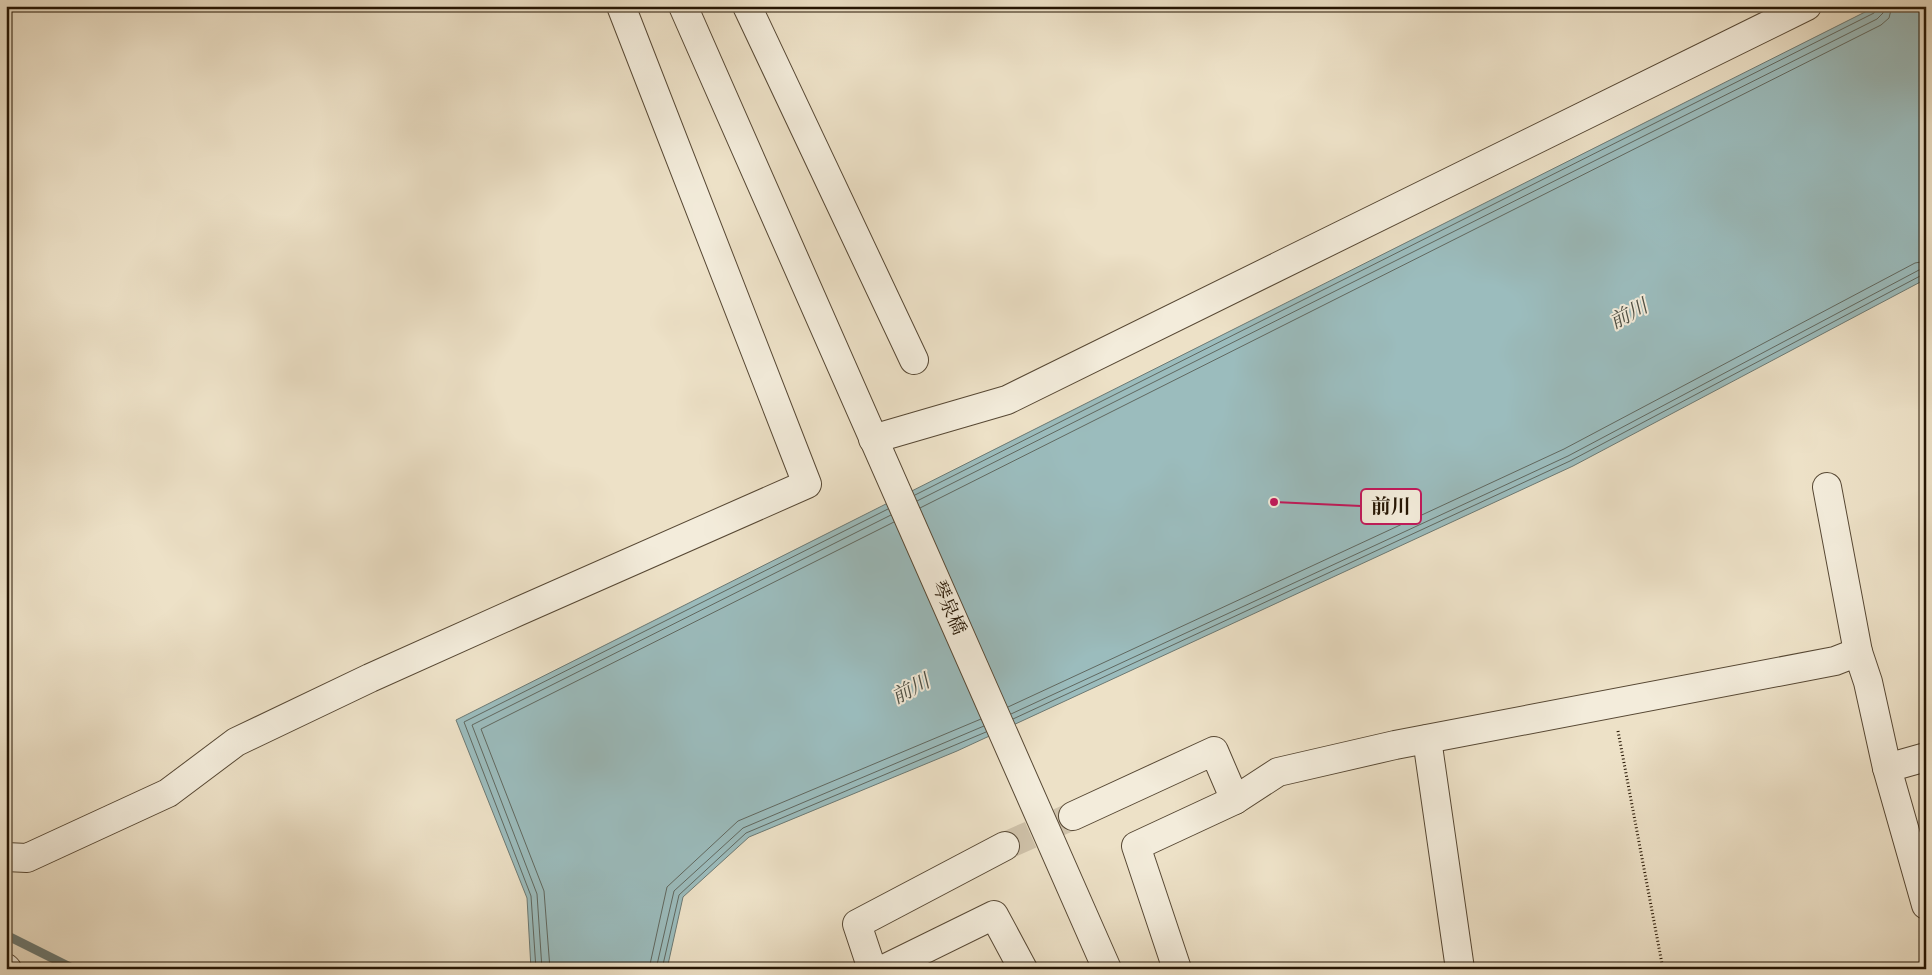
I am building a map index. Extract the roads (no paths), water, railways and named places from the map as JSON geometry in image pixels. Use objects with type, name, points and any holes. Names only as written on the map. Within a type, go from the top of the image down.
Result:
[{"type":"street","points":[[17,858],[168,793],[236,742],[370,678],[807,484],[621,6]]},
{"type":"street","name":"琴泉橋","points":[[683,6],[1107,969]]},
{"type":"street","points":[[747,6],[914,360]]},
{"type":"street","points":[[873,439],[1007,400],[1807,6]]},
{"type":"street","points":[[1827,486],[1858,652],[1868,682],[1887,768],[1926,905]]},
{"type":"street","points":[[1177,969],[1136,846],[1234,800],[1278,772],[1427,739],[1834,661],[1858,652]]},
{"type":"street","points":[[1427,739],[1460,969]]},
{"type":"street","points":[[1073,816],[1214,751],[1234,800]]},
{"type":"street","points":[[1887,768],[1926,758]]},
{"type":"street","points":[[872,969],[857,924],[1005,846]]},
{"type":"street","points":[[884,969],[994,915],[1022,969]]},
{"type":"water","points":[[1877,6],[1926,6],[1926,279],[1573,466],[957,751],[749,837],[683,897],[667,969],[531,969],[527,898],[456,720]]},
{"type":"waterway","points":[[6,935],[74,969]]},
{"type":"tunnel","points":[[1005,846],[1073,816]]},
{"type":"place","name":"前川","points":[[1274,502]]}]
